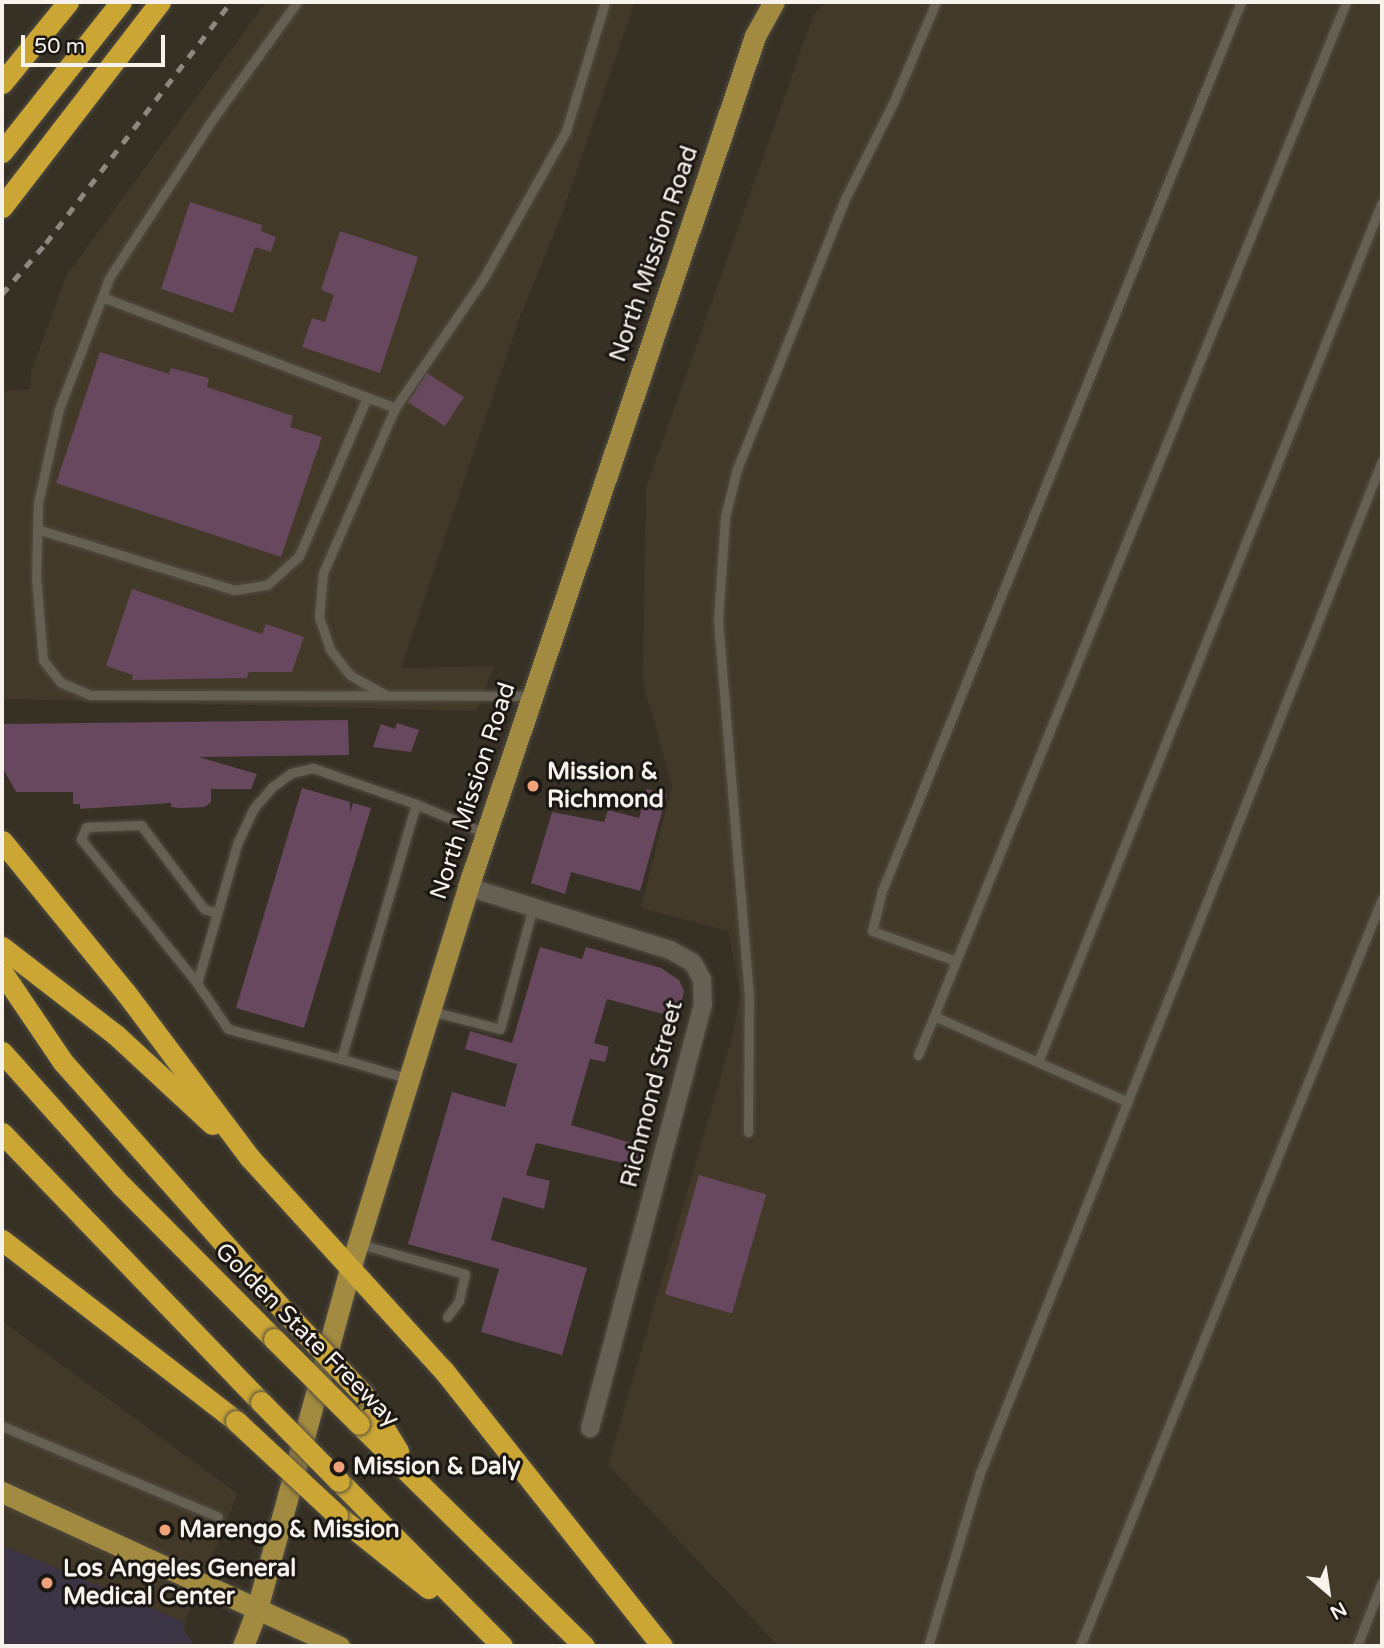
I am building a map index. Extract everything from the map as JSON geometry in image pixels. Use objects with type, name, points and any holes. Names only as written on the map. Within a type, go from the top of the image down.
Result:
[{"type":"highway","points":[[2,83],[68,2]]},
{"type":"highway","points":[[2,152],[121,2]]},
{"type":"highway","points":[[2,207],[160,2]]},
{"type":"highway","points":[[2,841],[126,993],[250,1158],[444,1371],[662,1646]]},
{"type":"highway","points":[[2,947],[116,1035],[250,1158]]},
{"type":"highway","points":[[2,972],[63,1062],[288,1315],[363,1394],[413,1477]]},
{"type":"highway","name":"Golden State Freeway","points":[[2,1052],[122,1186],[584,1646]]},
{"type":"highway","points":[[2,1133],[501,1646]]},
{"type":"highway","points":[[2,1240],[236,1421],[337,1515],[501,1646]]},
{"type":"main road","name":"North Mission Road","points":[[243,1646],[257,1609],[349,1269],[468,887],[755,36],[774,2]]},
{"type":"main road","points":[[2,1492],[329,1644]]},
{"type":"street","name":"Richmond Street","points":[[468,887],[670,950],[693,963],[702,979],[703,1004],[590,1428]]},
{"type":"lane","points":[[297,2],[214,117],[109,278],[59,409],[37,529],[39,647],[50,672],[71,690],[91,695],[532,696]]},
{"type":"lane","points":[[389,696],[359,682],[335,658],[321,628],[318,595],[323,573],[395,408],[483,279],[566,131],[605,2]]},
{"type":"lane","points":[[748,1132],[749,998],[718,621],[725,517],[737,468],[846,197],[894,101],[936,2]]},
{"type":"lane","points":[[956,961],[872,932],[882,891],[1241,2]]},
{"type":"lane","points":[[918,1055],[1346,2]]},
{"type":"lane","points":[[1038,1062],[1382,202]]},
{"type":"lane","points":[[102,297],[366,400],[395,408]]},
{"type":"lane","points":[[37,529],[234,590],[267,585],[299,556],[366,400]]},
{"type":"lane","points":[[928,1646],[980,1473],[1382,461]]},
{"type":"lane","points":[[197,984],[217,913],[253,809],[292,773],[313,768],[416,804],[487,834]]},
{"type":"lane","points":[[341,1059],[416,804]]},
{"type":"lane","points":[[217,913],[204,909],[141,825],[86,827],[80,839],[197,984],[228,1029],[410,1079]]},
{"type":"lane","points":[[1080,1646],[1382,899]]},
{"type":"lane","points":[[430,1011],[500,1030],[533,907]]},
{"type":"lane","points":[[934,1016],[1128,1102]]},
{"type":"lane","points":[[358,1243],[465,1274],[459,1301],[447,1317]]},
{"type":"lane","points":[[2,1426],[218,1517]]},
{"type":"lane","points":[[1357,1646],[1382,1582]]},
{"type":"shaded area","points":[[266,2],[635,2],[561,217],[519,319],[401,668],[494,666],[476,711],[2,699],[2,391],[30,389],[31,372],[66,276]]},
{"type":"shaded area","points":[[825,2],[1382,2],[1382,1646],[778,1646],[608,1465],[733,1034],[740,993],[728,931],[641,908],[672,786],[643,682],[646,488],[813,16]]},
{"type":"shaded area","points":[[2,1321],[238,1494],[185,1622],[184,1631],[195,1646],[2,1646]]},
{"type":"shaded area","name":"Los Angeles General Medical Center","points":[[2,1545],[184,1622],[184,1631],[195,1646],[2,1646]]},
{"type":"building","points":[[190,202],[262,225],[261,231],[276,237],[271,252],[255,247],[233,313],[161,289]]},
{"type":"building","points":[[340,231],[418,257],[380,373],[302,347],[312,318],[325,322],[334,295],[321,290]]},
{"type":"building","points":[[100,352],[169,374],[171,368],[209,378],[207,387],[293,416],[290,427],[322,437],[281,557],[56,483]]},
{"type":"building","points":[[427,373],[464,397],[445,426],[408,402]]},
{"type":"building","points":[[132,589],[262,634],[266,624],[304,637],[292,672],[249,672],[247,678],[132,680],[133,675],[106,666]]},
{"type":"building","points":[[348,720],[349,755],[199,757],[257,774],[251,789],[211,789],[211,802],[205,807],[171,807],[171,803],[80,809],[80,804],[73,804],[73,792],[16,792],[2,767],[2,724]]},
{"type":"building","points":[[397,723],[419,730],[411,752],[373,747],[381,724],[395,729]]},
{"type":"building","points":[[302,788],[350,802],[350,813],[353,803],[371,808],[304,1028],[236,1008]]},
{"type":"building","points":[[647,789],[667,794],[640,891],[571,872],[565,894],[531,883],[552,812],[604,822],[608,810],[639,818]]},
{"type":"building","points":[[540,947],[582,959],[586,947],[661,968],[679,980],[684,991],[678,1018],[607,999],[594,1043],[609,1047],[605,1062],[590,1059],[571,1125],[642,1146],[636,1166],[536,1143],[526,1175],[550,1181],[544,1209],[503,1197],[491,1240],[587,1268],[562,1355],[481,1332],[499,1269],[408,1244],[452,1092],[505,1107],[517,1064],[465,1049],[470,1031],[512,1043]]},
{"type":"building","points":[[699,1175],[766,1194],[732,1313],[665,1294]]},
{"type":"railway","points":[[2,294],[46,243],[231,2]]},
{"type":"place","name":"Mission & Richmond","points":[[533,786]]},
{"type":"place","name":"Mission & Daly","points":[[339,1467]]},
{"type":"place","name":"Marengo & Mission","points":[[165,1530]]},
{"type":"place","name":"Los Angeles General Medical Center","points":[[47,1583]]}]
